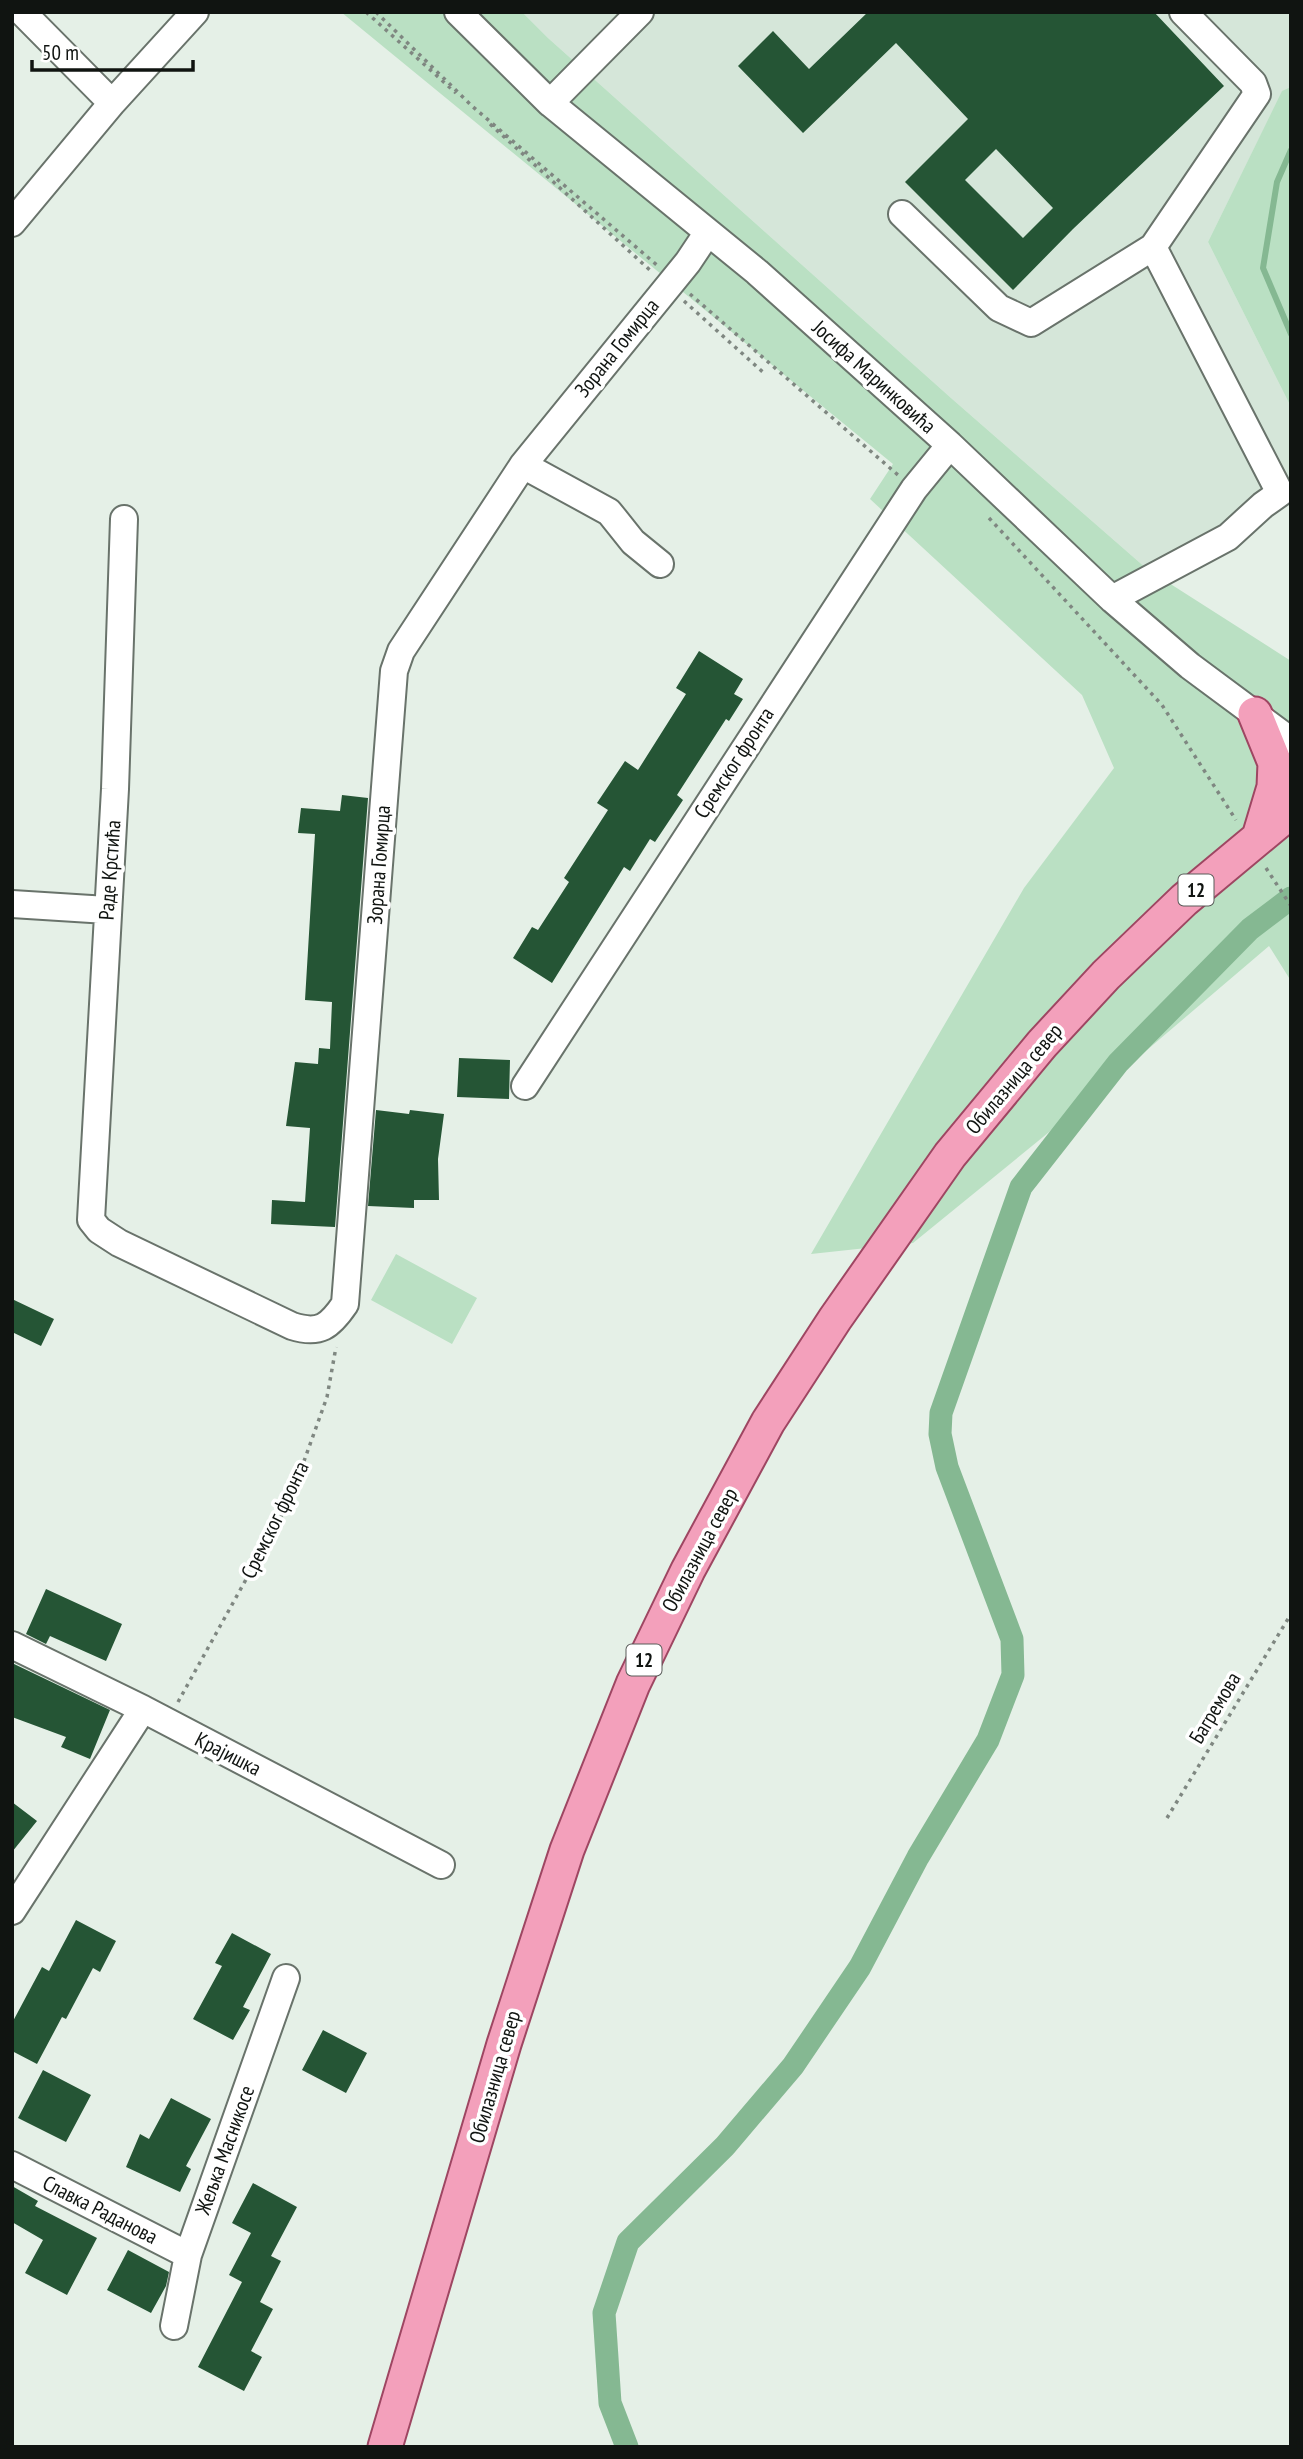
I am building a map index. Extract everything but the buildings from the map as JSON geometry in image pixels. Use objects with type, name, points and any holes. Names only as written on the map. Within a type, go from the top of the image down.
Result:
[{"type":"main road","points":[[1255,715],[1275,763],[1274,788],[1255,840]]},
{"type":"main road","name":"Обилазница север","points":[[386,2447],[504,2044],[567,1850],[633,1684],[688,1570],[768,1422],[835,1318],[950,1155],[1042,1044],[1106,975],[1184,900],[1291,811]]},
{"type":"main road","points":[[1255,840],[1291,822]]},
{"type":"street","points":[[22,12],[111,103]]},
{"type":"street","points":[[12,223],[111,103],[195,12]]},
{"type":"street","name":"Јосифа Маринковића","points":[[458,12],[550,103],[757,272],[950,445],[1112,599],[1190,666],[1291,741]]},
{"type":"street","points":[[550,103],[640,12]]},
{"type":"street","points":[[902,214],[999,308],[1031,323],[1153,247],[1257,94],[1253,83],[1183,12]]},
{"type":"street","name":"Зорана Гомирца","points":[[345,1304],[394,671],[401,651],[523,465],[708,232]]},
{"type":"street","points":[[1112,599],[1228,537],[1263,505],[1285,491],[1153,247]]},
{"type":"street","name":"Сремског фронта","points":[[525,1086],[914,489],[950,445]]},
{"type":"street","points":[[523,465],[608,512],[633,542],[660,564]]},
{"type":"street","name":"Раде Крстића","points":[[124,519],[115,789],[91,1220],[99,1230],[118,1243],[292,1326],[308,1331],[323,1328],[334,1320],[345,1304]]},
{"type":"street","points":[[12,904],[107,910]]},
{"type":"street","name":"Крајишка","points":[[12,1645],[143,1709],[442,1865]]},
{"type":"street","points":[[12,1911],[143,1709]]},
{"type":"street","name":"Жељка Масникосе","points":[[174,2326],[188,2255],[286,1978]]},
{"type":"street","name":"Славка Раданова","points":[[12,2165],[188,2255]]},
{"type":"path","points":[[366,12],[670,283],[914,489]]},
{"type":"path","points":[[376,12],[472,106],[670,283],[765,374]]},
{"type":"path","points":[[989,517],[1162,705],[1255,840],[1274,880],[1291,906]]},
{"type":"path","name":"Сремског фронта","points":[[167,1722],[284,1511],[327,1397],[345,1304]]},
{"type":"path","name":"Багремова","points":[[1167,1818],[1291,1614]]},
{"type":"shaded area","points":[[522,12],[1291,12],[1291,87],[1282,92],[1208,242],[1291,407],[1291,491],[1147,569],[951,398]]},
{"type":"green space","points":[[341,12],[522,12],[951,398],[1147,569],[1291,661],[1291,981],[1269,946],[1086,1102],[913,1243],[811,1254],[1024,888],[1114,768],[1082,695],[870,499],[893,464]]},
{"type":"green space","points":[[1291,87],[1291,407],[1208,242],[1282,91]]},
{"type":"green space","points":[[396,1254],[477,1298],[452,1344],[371,1300]]},
{"type":"waterway","points":[[1291,150],[1277,182],[1263,268],[1291,334]]},
{"type":"waterway","points":[[627,2447],[610,2403],[604,2313],[628,2242],[725,2146],[793,2066],[860,1967],[918,1857],[988,1740],[1013,1675],[1012,1639],[947,1467],[940,1434],[941,1413],[1021,1187],[1118,1063],[1250,929],[1291,898]]}]
